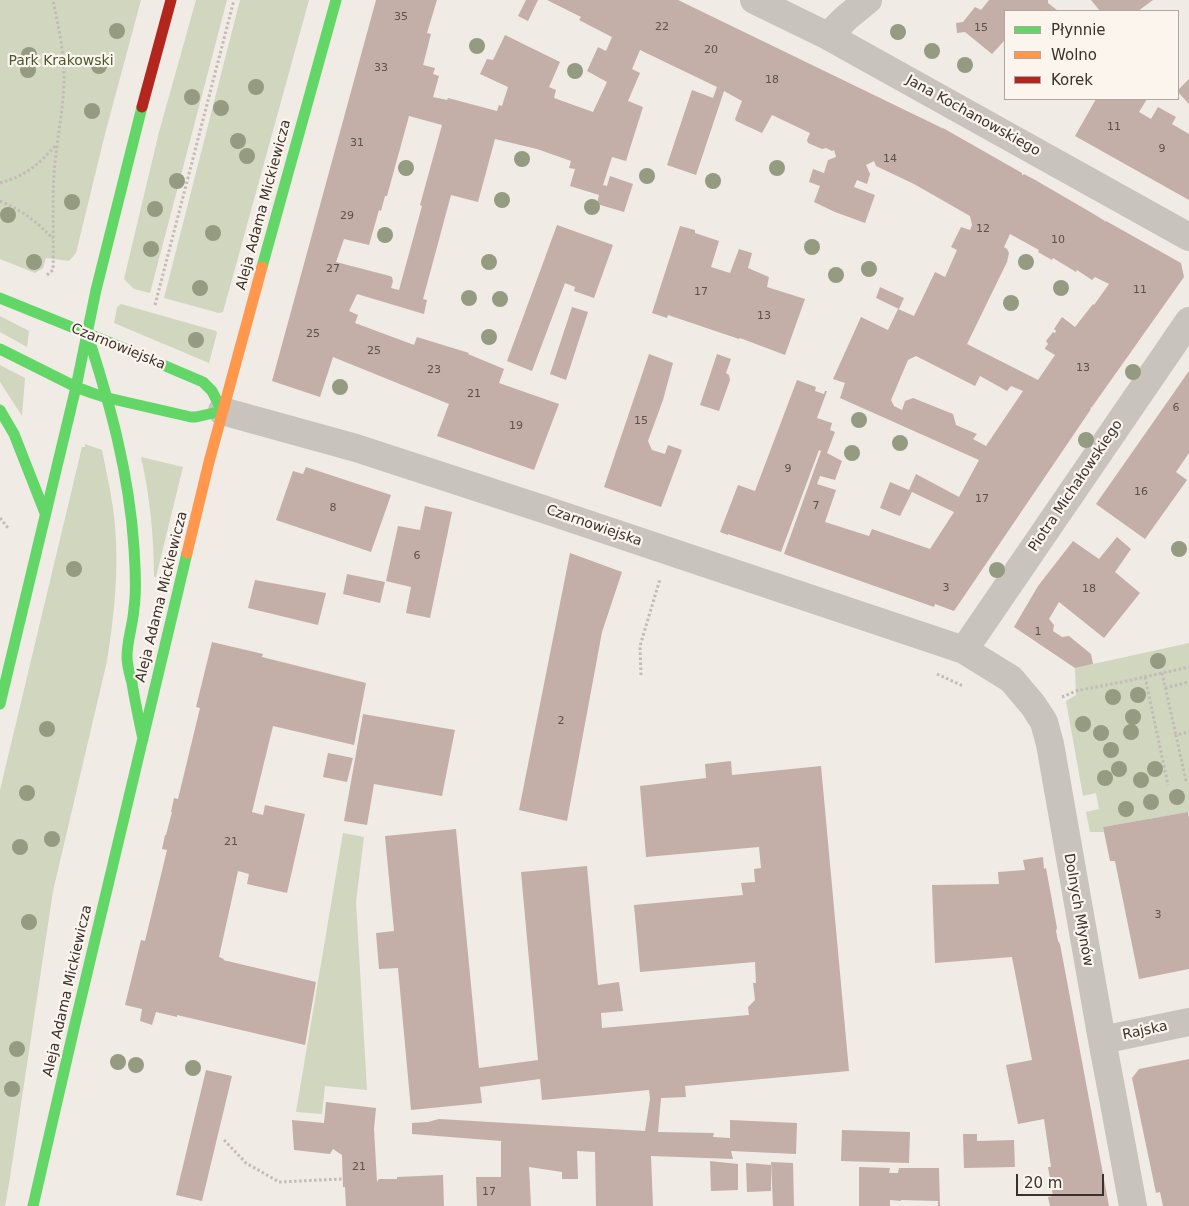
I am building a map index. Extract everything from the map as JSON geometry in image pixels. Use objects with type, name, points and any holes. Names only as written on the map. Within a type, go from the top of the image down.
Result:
[{"type":"main road","points":[[0,704],[76,387],[106,251],[171,0]]},
{"type":"main road","name":"Aleja Adama Mickiewicza","points":[[33,1206],[222,412],[336,0]]},
{"type":"main road","name":"Czarnowiejska","points":[[0,298],[203,382],[212,390],[222,412],[191,417],[108,398],[76,387],[0,349]]},
{"type":"main road","points":[[87,333],[108,398],[130,496],[136,592],[127,661],[143,739]]},
{"type":"main road","points":[[0,410],[14,434],[45,514]]},
{"type":"street","name":"Jana Kochanowskiego","points":[[754,0],[828,36],[1189,237]]},
{"type":"street","points":[[828,36],[868,0]]},
{"type":"street","name":"Piotra Michałowskiego","points":[[964,650],[1189,322]]},
{"type":"street","name":"Czarnowiejska","points":[[222,412],[366,451],[964,650]]},
{"type":"street","name":"Dolnych Młynów","points":[[964,650],[1011,679],[1033,705],[1044,722],[1052,752],[1065,834],[1133,1206]]},
{"type":"street","name":"Rajska","points":[[1102,1040],[1189,1022]]},
{"type":"path","points":[[47,275],[53,270],[52,206],[56,145],[63,99],[64,74],[62,47],[53,0]]},
{"type":"path","points":[[155,305],[234,0]]},
{"type":"path","points":[[0,183],[16,178],[36,166],[56,145]]},
{"type":"path","points":[[0,201],[33,219],[54,239]]},
{"type":"path","points":[[0,518],[8,528]]},
{"type":"path","points":[[641,675],[640,646],[661,576]]},
{"type":"path","points":[[1060,698],[1076,691],[1189,667]]},
{"type":"path","points":[[1162,673],[1186,781]]},
{"type":"path","points":[[1145,677],[1168,785]]},
{"type":"path","points":[[1165,688],[1189,682]]},
{"type":"path","points":[[1176,736],[1189,732]]},
{"type":"path","points":[[224,1140],[246,1163],[279,1182],[342,1179]]},
{"type":"green space","name":"Park Krakowski","points":[[0,0],[141,0],[105,134],[76,253],[69,261],[46,258],[43,268],[35,273],[0,259]]},
{"type":"green space","points":[[196,0],[227,0],[150,293],[134,289],[124,279],[159,132]]},
{"type":"green space","points":[[240,0],[309,0],[223,312],[219,313],[164,298]]},
{"type":"green space","points":[[121,304],[216,331],[209,363],[114,323],[117,307]]},
{"type":"green space","points":[[0,316],[29,331],[27,347],[0,332]]},
{"type":"green space","points":[[0,365],[25,378],[22,416],[0,382]]},
{"type":"green space","points":[[85,444],[102,450],[111,498],[116,543],[114,611],[107,661],[53,891],[9,1184],[5,1206],[0,1206],[0,790],[82,447],[85,447]]},
{"type":"green space","points":[[141,457],[183,467],[156,577],[154,577],[149,502]]},
{"type":"green space","points":[[1189,643],[1189,812],[1103,827],[1104,832],[1090,832],[1086,812],[1099,809],[1096,793],[1083,796],[1066,701],[1076,695],[1075,668]]},
{"type":"green space","points":[[343,833],[364,837],[356,902],[367,1090],[325,1086],[322,1114],[296,1112]]},
{"type":"building","points":[[376,0],[437,0],[427,33],[431,34],[423,65],[435,68],[433,74],[439,76],[433,97],[447,100],[448,98],[497,111],[499,105],[502,106],[508,87],[480,74],[487,59],[493,60],[505,35],[560,62],[549,87],[556,90],[554,98],[593,112],[607,82],[587,71],[598,47],[606,51],[612,37],[579,20],[581,17],[547,0],[678,0],[943,128],[1022,173],[1022,175],[1024,174],[1037,181],[1092,213],[1104,222],[1106,221],[1181,263],[1184,277],[1090,408],[954,611],[935,604],[934,607],[784,554],[821,451],[819,450],[781,552],[720,532],[738,485],[755,491],[797,380],[816,387],[815,391],[824,394],[827,391],[817,418],[832,423],[830,430],[835,432],[827,453],[842,461],[835,480],[820,476],[817,484],[836,490],[825,522],[869,536],[872,529],[930,549],[954,512],[912,492],[900,516],[880,508],[890,482],[909,490],[916,474],[959,497],[979,460],[840,398],[845,383],[833,379],[861,317],[888,330],[898,309],[914,316],[935,272],[945,277],[957,250],[951,247],[961,227],[970,230],[972,225],[970,216],[914,184],[876,166],[874,161],[866,165],[870,174],[867,184],[857,180],[854,187],[875,195],[865,223],[814,202],[820,186],[809,182],[813,169],[824,173],[828,160],[836,157],[834,150],[822,149],[808,143],[807,140],[810,133],[772,115],[762,133],[736,121],[735,119],[742,101],[724,91],[696,175],[667,165],[692,90],[713,98],[717,87],[640,50],[632,69],[640,73],[628,101],[643,107],[626,161],[612,157],[603,185],[607,186],[610,176],[633,184],[624,212],[597,204],[599,195],[570,186],[575,169],[569,168],[571,161],[537,149],[495,139],[478,202],[451,195],[423,299],[427,300],[424,314],[357,294],[349,311],[358,315],[355,323],[414,345],[417,337],[469,353],[504,369],[499,383],[559,404],[534,470],[437,436],[449,404],[333,357],[320,397],[272,381]],"holes":[[[409,116],[442,125],[399,290],[391,288],[393,281],[390,276],[336,262],[344,239],[369,245],[379,210],[381,211],[385,196],[387,196]],[[1010,234],[1039,250],[1038,252],[1052,260],[1053,258],[1092,280],[1095,277],[1109,284],[1075,327],[1062,317],[1054,329],[1055,333],[1053,332],[1046,341],[1048,344],[1045,349],[1055,355],[1038,380],[967,344],[1007,262],[1009,253],[1004,247]],[[916,356],[975,386],[980,376],[1007,391],[1011,386],[1023,391],[986,446],[973,439],[977,434],[956,425],[953,414],[913,398],[905,401],[902,410],[894,406],[891,400],[908,360]]]},
{"type":"building","points":[[526,0],[538,0],[528,21],[518,16]]},
{"type":"building","points":[[989,0],[1048,0],[1048,3],[1057,10],[1004,10],[1004,41],[992,54],[965,32],[957,33],[956,23],[963,22],[975,7],[981,10]]},
{"type":"building","points":[[1091,0],[1153,0],[1139,10],[1099,10]]},
{"type":"building","points":[[1189,79],[1189,104],[1179,93],[1179,89]]},
{"type":"building","points":[[1095,100],[1146,100],[1139,112],[1151,119],[1158,107],[1176,117],[1172,124],[1189,134],[1189,200],[1075,136]]},
{"type":"building","points":[[557,225],[613,245],[594,298],[574,291],[575,287],[565,283],[532,371],[507,361]]},
{"type":"building","points":[[680,226],[695,230],[695,233],[719,241],[711,267],[730,273],[739,249],[752,253],[748,268],[769,277],[767,287],[805,299],[785,355],[740,338],[668,315],[667,318],[652,313]]},
{"type":"building","points":[[880,287],[904,298],[899,309],[876,298]]},
{"type":"building","points":[[572,307],[588,312],[566,380],[550,374]]},
{"type":"building","points":[[649,354],[673,363],[663,400],[648,441],[652,450],[665,454],[668,445],[682,450],[661,507],[604,487]]},
{"type":"building","points":[[717,354],[731,359],[726,373],[729,375],[730,380],[719,411],[700,405]]},
{"type":"building","points":[[1189,371],[1189,453],[1176,472],[1187,480],[1145,539],[1096,504]]},
{"type":"building","points":[[306,467],[391,495],[371,552],[276,520],[293,471],[303,474]]},
{"type":"building","points":[[425,506],[452,512],[430,618],[406,613],[411,587],[386,581],[398,526],[420,530]]},
{"type":"building","points":[[1117,537],[1131,549],[1115,572],[1140,593],[1104,638],[1059,602],[1049,619],[1054,625],[1053,631],[1062,637],[1069,636],[1091,654],[1093,664],[1075,668],[1014,627],[1038,586],[1073,541],[1099,559]]},
{"type":"building","points":[[570,553],[622,572],[602,632],[567,821],[519,810]]},
{"type":"building","points":[[347,574],[385,582],[380,603],[343,594]]},
{"type":"building","points":[[255,580],[326,593],[318,625],[248,608]]},
{"type":"building","points":[[212,642],[263,654],[262,657],[366,683],[354,745],[273,726],[252,812],[263,815],[265,805],[305,814],[287,893],[247,884],[249,874],[238,871],[219,957],[223,960],[316,982],[305,1045],[177,1015],[177,1017],[156,1012],[152,1025],[140,1021],[142,1009],[125,1005],[141,940],[145,941],[167,850],[162,849],[165,835],[174,798],[178,799],[200,708],[196,707]]},
{"type":"building","points":[[363,714],[455,730],[442,796],[374,784],[367,825],[344,821]]},
{"type":"building","points":[[328,753],[353,758],[347,782],[323,777]]},
{"type":"building","points":[[731,761],[732,775],[821,766],[849,1071],[685,1086],[686,1097],[661,1098],[658,1132],[714,1133],[713,1137],[730,1138],[730,1120],[797,1123],[796,1154],[731,1151],[733,1159],[651,1156],[653,1206],[596,1206],[595,1152],[577,1151],[578,1179],[562,1179],[562,1172],[529,1167],[531,1206],[477,1206],[476,1177],[501,1177],[501,1141],[412,1134],[412,1123],[439,1119],[645,1131],[650,1099],[649,1090],[542,1100],[540,1079],[480,1087],[482,1103],[411,1110],[398,968],[379,969],[376,933],[394,931],[385,836],[456,829],[479,1068],[538,1060],[521,872],[587,866],[598,985],[619,982],[623,1011],[601,1013],[602,1028],[749,1015],[748,1007],[755,1000],[753,983],[756,983],[755,962],[640,972],[634,905],[743,895],[741,883],[755,882],[754,869],[761,868],[759,847],[646,857],[640,786],[706,778],[705,764]]},
{"type":"building","points":[[1188,812],[1189,969],[1139,979],[1115,861],[1110,861],[1103,827]]},
{"type":"building","points":[[1043,857],[1109,1206],[1050,1206],[1048,1197],[1053,1196],[1048,1167],[1051,1167],[1044,1119],[1018,1124],[1006,1065],[1032,1060],[1012,957],[935,963],[932,885],[999,884],[998,872],[1025,870],[1023,860]]},
{"type":"building","points":[[1189,1059],[1189,1206],[1163,1206],[1160,1192],[1156,1193],[1132,1078],[1139,1069]]},
{"type":"building","points":[[206,1070],[232,1076],[202,1201],[176,1195]]},
{"type":"building","points":[[326,1102],[376,1108],[374,1129],[377,1182],[379,1179],[397,1179],[397,1177],[443,1175],[444,1206],[346,1206],[345,1187],[343,1187],[342,1155],[333,1149],[330,1154],[294,1150],[292,1120],[324,1123]]},
{"type":"building","points":[[842,1130],[910,1132],[909,1163],[841,1161]]},
{"type":"building","points":[[963,1134],[977,1134],[977,1141],[1014,1140],[1015,1167],[964,1168]]},
{"type":"building","points":[[710,1161],[738,1164],[738,1190],[711,1191]]},
{"type":"building","points":[[771,1162],[793,1163],[794,1206],[773,1206]]},
{"type":"building","points":[[746,1163],[771,1165],[771,1191],[747,1192]]},
{"type":"building","points":[[859,1167],[890,1168],[889,1173],[898,1173],[899,1168],[939,1168],[940,1206],[938,1206],[938,1201],[890,1200],[890,1206],[859,1206]]},
{"type":"traffic: fast","points":[[262,267],[336,0]]},
{"type":"traffic: fast","points":[[0,704],[76,387],[96,290],[142,107]]},
{"type":"traffic: fast","points":[[0,298],[203,382],[212,391],[222,411],[191,417],[108,398],[76,387],[0,349]]},
{"type":"traffic: fast","points":[[87,333],[111,412],[128,492],[136,586],[127,660],[143,739]]},
{"type":"traffic: fast","points":[[0,410],[14,434],[45,513]]},
{"type":"traffic: fast","points":[[33,1206],[187,553]]},
{"type":"traffic: slow","points":[[187,553],[209,462],[262,267]]},
{"type":"traffic: jam","points":[[142,107],[171,0]]}]
